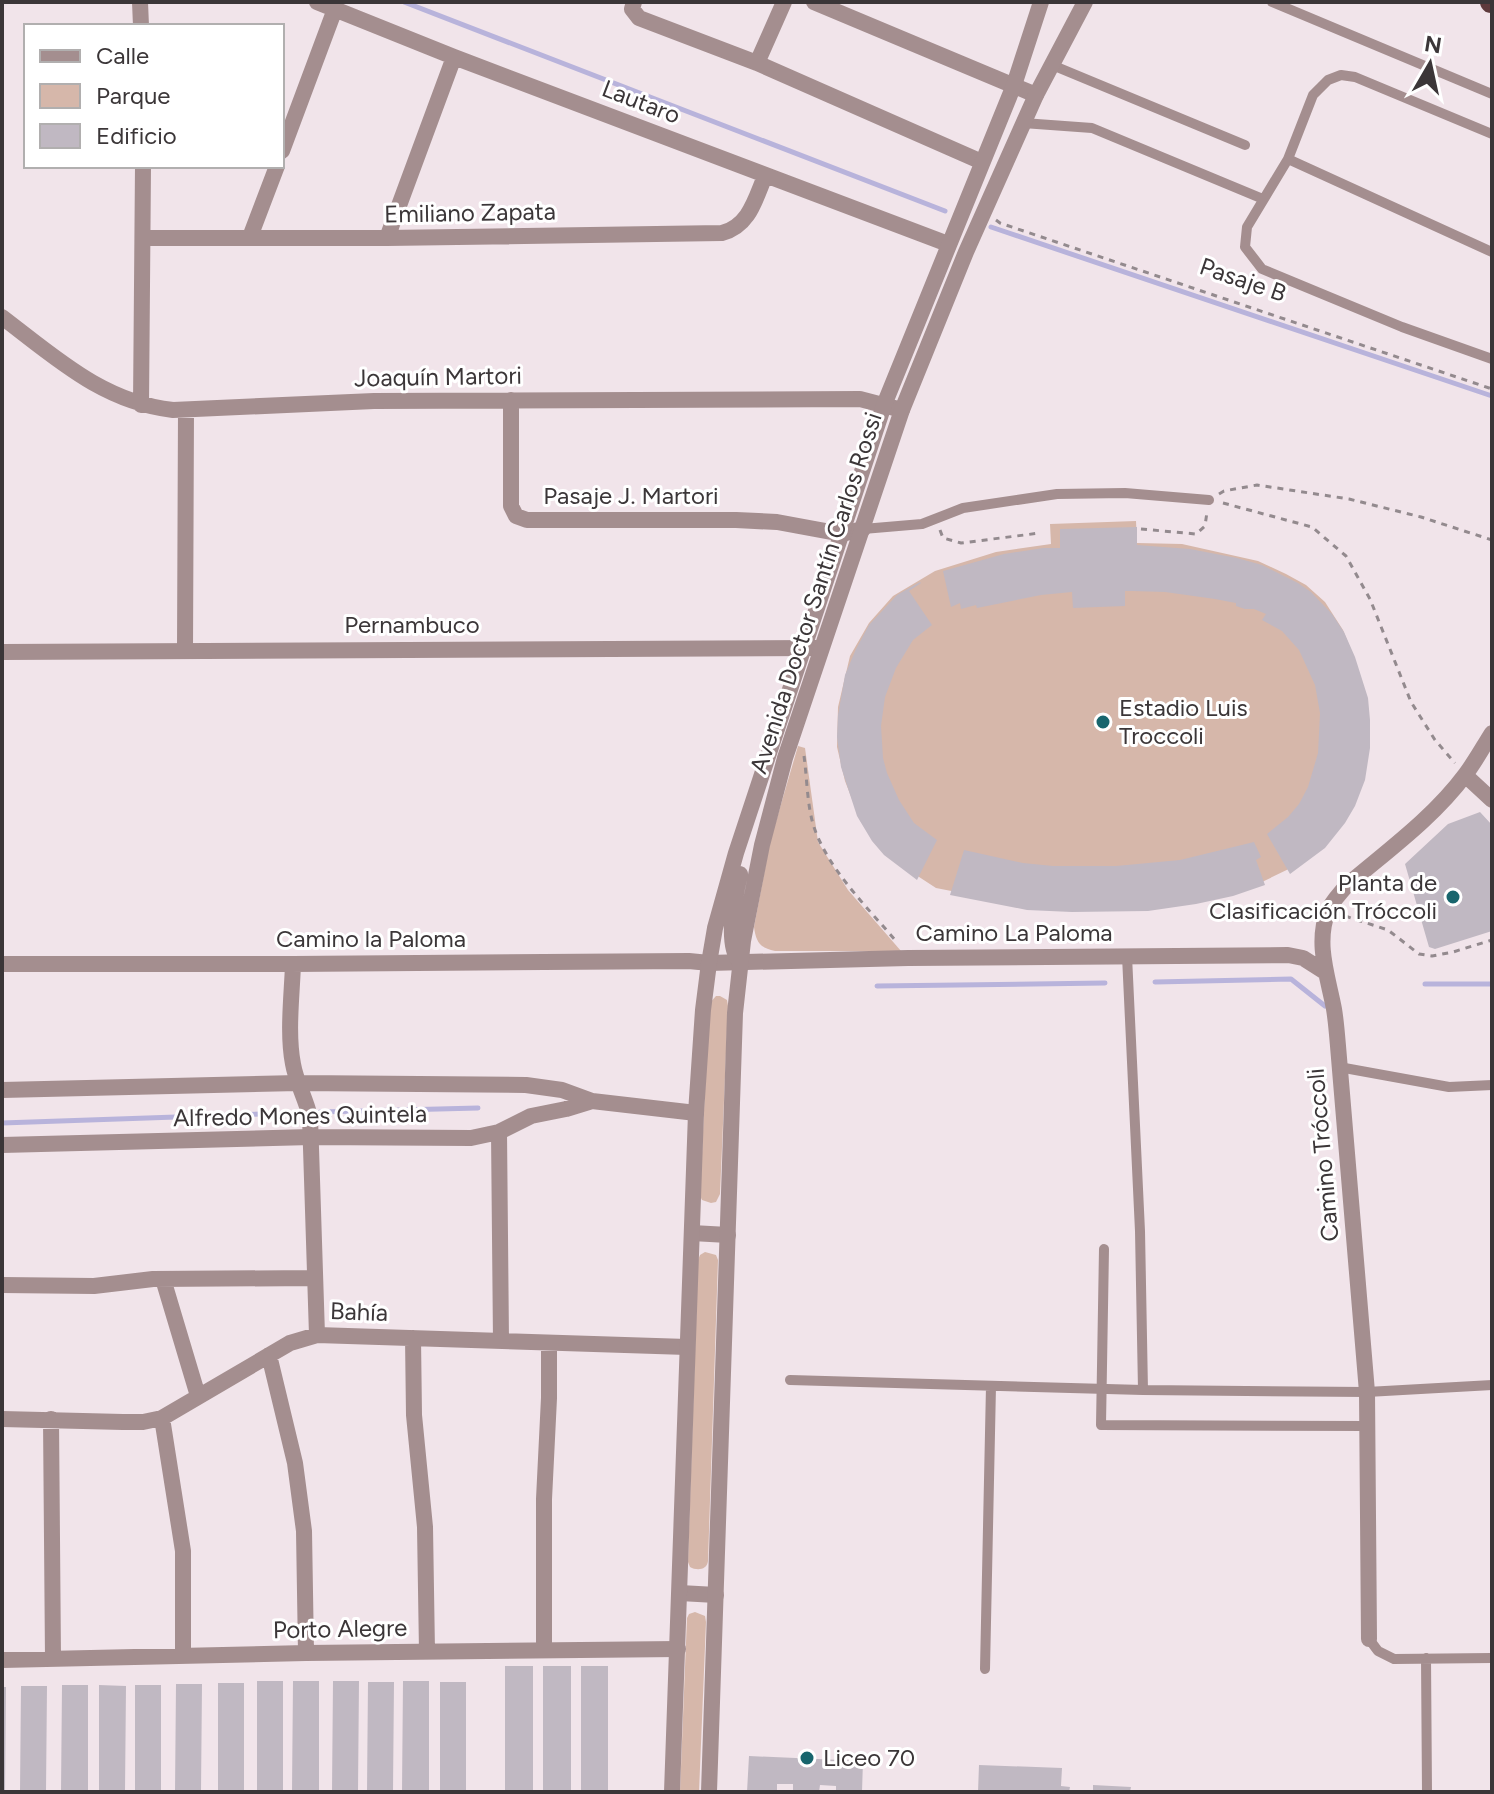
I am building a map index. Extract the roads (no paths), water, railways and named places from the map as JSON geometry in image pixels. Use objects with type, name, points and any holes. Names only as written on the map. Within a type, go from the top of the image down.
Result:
[{"type":"street","points":[[140,2],[141,24]]},
{"type":"street","name":"Lautaro","points":[[317,2],[948,244]]},
{"type":"street","points":[[757,63],[784,2]]},
{"type":"street","points":[[814,2],[1036,95]]},
{"type":"street","name":"Avenida Doctor Santín Carlos Rossi","points":[[672,1792],[696,1113],[703,1010],[715,928],[736,853],[884,405],[1014,85],[1041,2]]},
{"type":"street","name":"Avenida Doctor Santín Carlos Rossi","points":[[709,1792],[735,1013],[740,962],[762,845],[793,735],[902,410],[1023,123],[1085,2]]},
{"type":"street","points":[[633,5],[639,18],[757,63],[982,162]]},
{"type":"street","points":[[284,146],[335,9]]},
{"type":"street","points":[[387,238],[454,57]]},
{"type":"street","points":[[141,405],[143,168]]},
{"type":"street","points":[[250,237],[276,168]]},
{"type":"street","name":"Emiliano Zapata","points":[[143,238],[722,233],[732,231],[741,224],[765,176]]},
{"type":"street","name":"Joaquín Martori","points":[[2,317],[87,381],[141,405],[173,410],[374,401],[860,399],[902,410]]},
{"type":"street","name":"Pasaje J. Martori","points":[[511,400],[511,506],[516,516],[527,520],[777,522],[842,534],[863,529]]},
{"type":"street","points":[[185,650],[186,410]]},
{"type":"street","name":"Pernambuco","points":[[2,652],[823,648]]},
{"type":"street","name":"Camino Tróccoli","points":[[1369,1639],[1367,1392],[1334,1008],[1325,972],[1323,930],[1328,911],[1346,886],[1428,814],[1465,775],[1492,733]]},
{"type":"street","points":[[1465,775],[1492,800]]},
{"type":"street","points":[[736,853],[740,873],[732,942],[734,955],[740,962]]},
{"type":"street","points":[[1288,955],[1315,940],[1323,930]]},
{"type":"street","name":"Camino La Paloma","points":[[740,962],[1288,955],[1303,958],[1325,972]]},
{"type":"street","name":"Camino la Paloma","points":[[2,964],[740,962]]},
{"type":"street","points":[[293,964],[293,1064],[310,1117],[317,1335]]},
{"type":"street","name":"Alfredo Mones Quintela","points":[[2,1090],[298,1083],[526,1085],[562,1090],[592,1101],[696,1113]]},
{"type":"street","name":"Alfredo Mones Quintela","points":[[2,1145],[311,1137],[471,1138],[499,1132],[531,1116],[592,1101]]},
{"type":"street","points":[[499,1132],[501,1341]]},
{"type":"street","points":[[692,1233],[728,1235]]},
{"type":"street","points":[[2,1285],[94,1286],[163,1279],[315,1278]]},
{"type":"street","points":[[163,1279],[198,1396]]},
{"type":"street","name":"Bahía","points":[[2,1419],[143,1422],[162,1418],[290,1343],[317,1335],[687,1347]]},
{"type":"street","points":[[413,1338],[414,1415],[425,1527],[427,1652]]},
{"type":"street","points":[[544,1649],[544,1499],[549,1344]]},
{"type":"street","points":[[269,1355],[295,1463],[304,1531],[306,1653]]},
{"type":"street","points":[[162,1418],[183,1551],[183,1655]]},
{"type":"street","points":[[51,1419],[53,1659]]},
{"type":"street","points":[[680,1593],[716,1595]]},
{"type":"street","name":"Porto Alegre","points":[[2,1660],[678,1649]]},
{"type":"lane","points":[[1272,2],[1492,94]]},
{"type":"lane","points":[[1052,65],[1245,145]]},
{"type":"lane","points":[[1492,134],[1355,77],[1341,75],[1328,80],[1313,95],[1288,159],[1247,227],[1245,247],[1262,269],[1402,327],[1492,359]]},
{"type":"lane","points":[[1023,123],[1092,128],[1263,199]]},
{"type":"lane","points":[[1288,159],[1492,252]]},
{"type":"lane","points":[[863,529],[922,524],[963,508],[1057,494],[1125,493],[1209,500]]},
{"type":"lane","points":[[1127,956],[1140,1231],[1143,1390]]},
{"type":"lane","points":[[1339,1067],[1449,1087],[1492,1085]]},
{"type":"lane","points":[[1104,1249],[1101,1425],[1368,1426]]},
{"type":"lane","points":[[790,1380],[1143,1390],[1367,1392],[1492,1385]]},
{"type":"lane","points":[[985,1669],[991,1386]]},
{"type":"lane","points":[[1369,1639],[1378,1651],[1394,1659],[1492,1658]]},
{"type":"lane","points":[[1426,1658],[1427,1792]]},
{"type":"waterway","points":[[404,2],[945,211]]},
{"type":"waterway","points":[[991,227],[1492,396]]},
{"type":"waterway","points":[[1155,982],[1291,979],[1325,1006]]},
{"type":"waterway","points":[[877,986],[1105,983]]},
{"type":"waterway","points":[[1425,984],[1492,984]]},
{"type":"waterway","points":[[320,1112],[478,1108]]},
{"type":"waterway","points":[[2,1123],[289,1113]]},
{"type":"place","name":"Estadio Luis Troccoli","points":[[1103,722]]},
{"type":"place","name":"Planta de Clasificación Tróccoli","points":[[1453,897]]},
{"type":"place","name":"Liceo 70","points":[[807,1758]]}]
